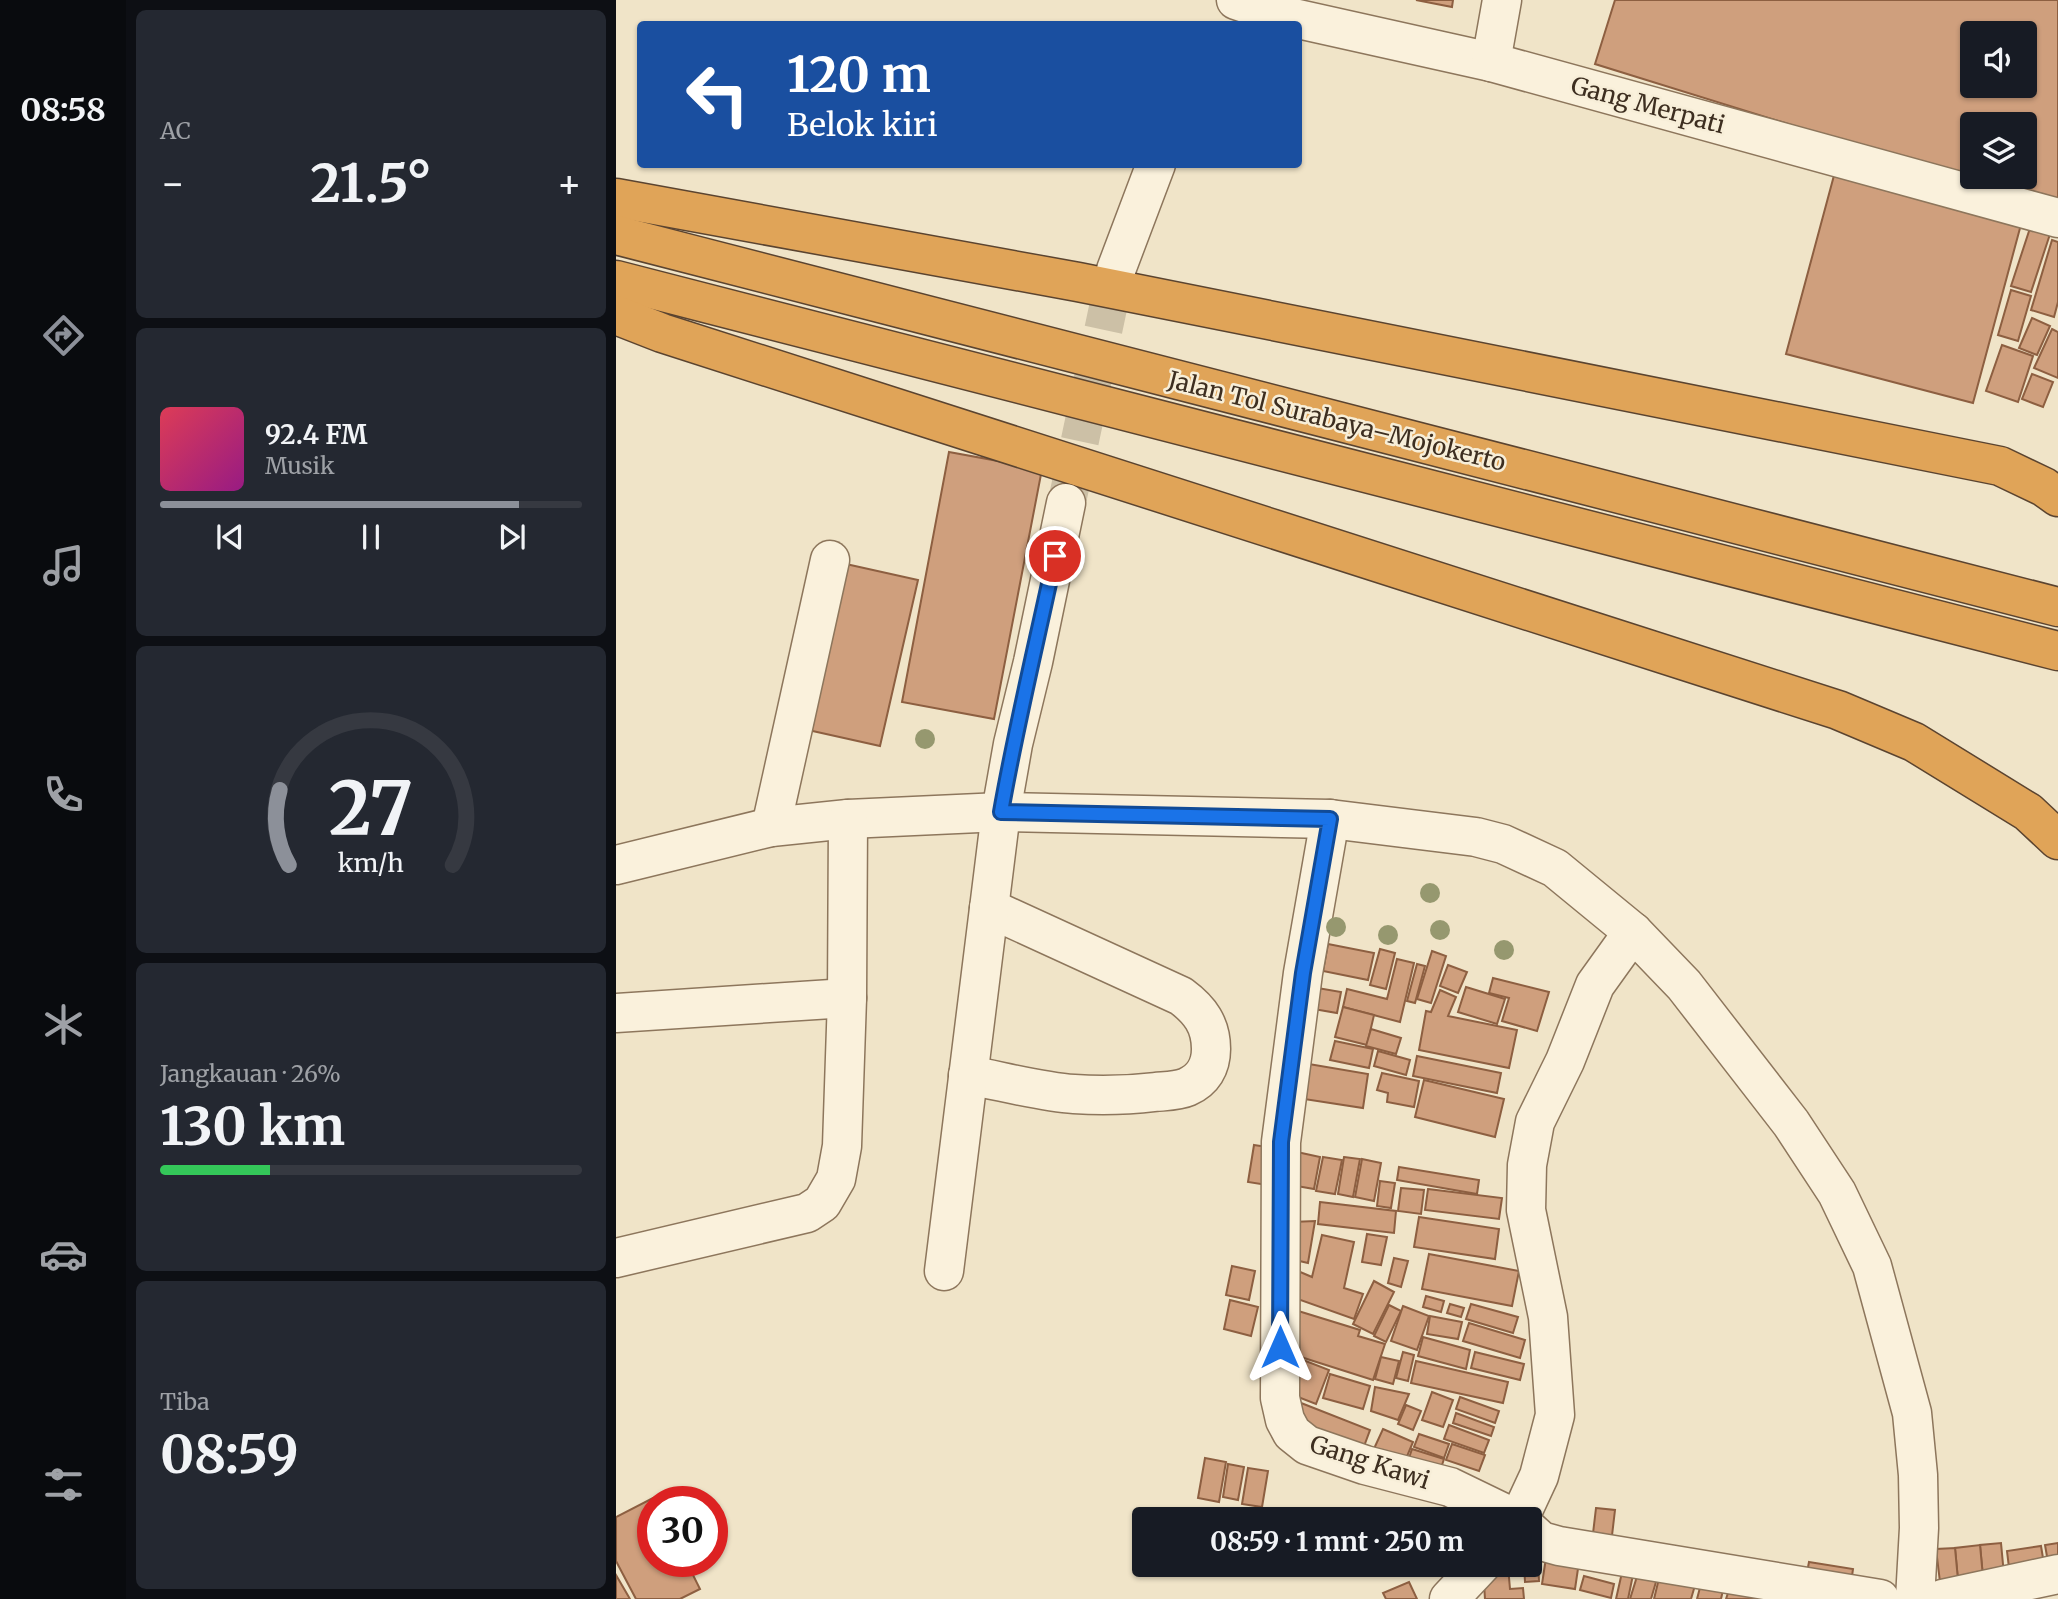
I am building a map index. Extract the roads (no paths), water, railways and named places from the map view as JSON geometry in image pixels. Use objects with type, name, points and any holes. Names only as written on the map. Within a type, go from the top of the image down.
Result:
[{"type":"highway","points":[[616,198],[1092,285],[2000,466],[2045,487],[2058,497]]},
{"type":"highway","name":"Jalan Tol Surabaya–Mojokerto","points":[[616,236],[2058,607]]},
{"type":"highway","name":"Jalan Tol Surabaya–Mojokerto","points":[[616,280],[2058,650]]},
{"type":"highway","points":[[616,316],[689,342],[1838,710],[1914,742],[2028,812],[2058,840]]},
{"type":"street","name":"Gang Merpati","points":[[1236,0],[1280,15],[1491,62],[2058,218]]},
{"type":"street","points":[[1491,62],[1502,0]]},
{"type":"street","points":[[1230,21],[1235,18],[1280,15]]},
{"type":"street","points":[[1116,270],[1154,168]]},
{"type":"street","points":[[944,1271],[1001,812],[1013,744],[1066,503]]},
{"type":"street","points":[[771,827],[830,560]]},
{"type":"street","points":[[616,865],[771,827],[848,819],[1001,812],[1330,819],[1476,837],[1503,844],[1555,868],[1633,932],[1684,985],[1791,1122],[1837,1193],[1872,1266],[1912,1413],[1918,1475],[1919,1528],[1915,1599]]},
{"type":"street","points":[[616,1258],[807,1213],[822,1203],[836,1178],[842,1146],[847,998],[848,819]]},
{"type":"street","name":"Gang Kawi","points":[[1330,819],[1303,973],[1281,1142],[1280,1398],[1285,1420],[1292,1433],[1307,1445],[1365,1465],[1450,1487],[1492,1507]]},
{"type":"street","points":[[968,1075],[1073,1094],[1132,1095],[1185,1088],[1198,1080],[1208,1069],[1211,1055],[1211,1037],[1205,1019],[1181,996],[989,908]]},
{"type":"street","points":[[1523,1507],[1539,1476],[1555,1415],[1548,1317],[1526,1210],[1527,1165],[1535,1122],[1595,985],[1633,932]]},
{"type":"street","points":[[616,1013],[847,998]]},
{"type":"street","points":[[1542,1541],[1880,1599]]},
{"type":"street","points":[[1942,1599],[2058,1574]]},
{"type":"street","points":[[1449,1599],[1470,1577]]},
{"type":"tunnel","points":[[1068,497],[1116,270]]}]
